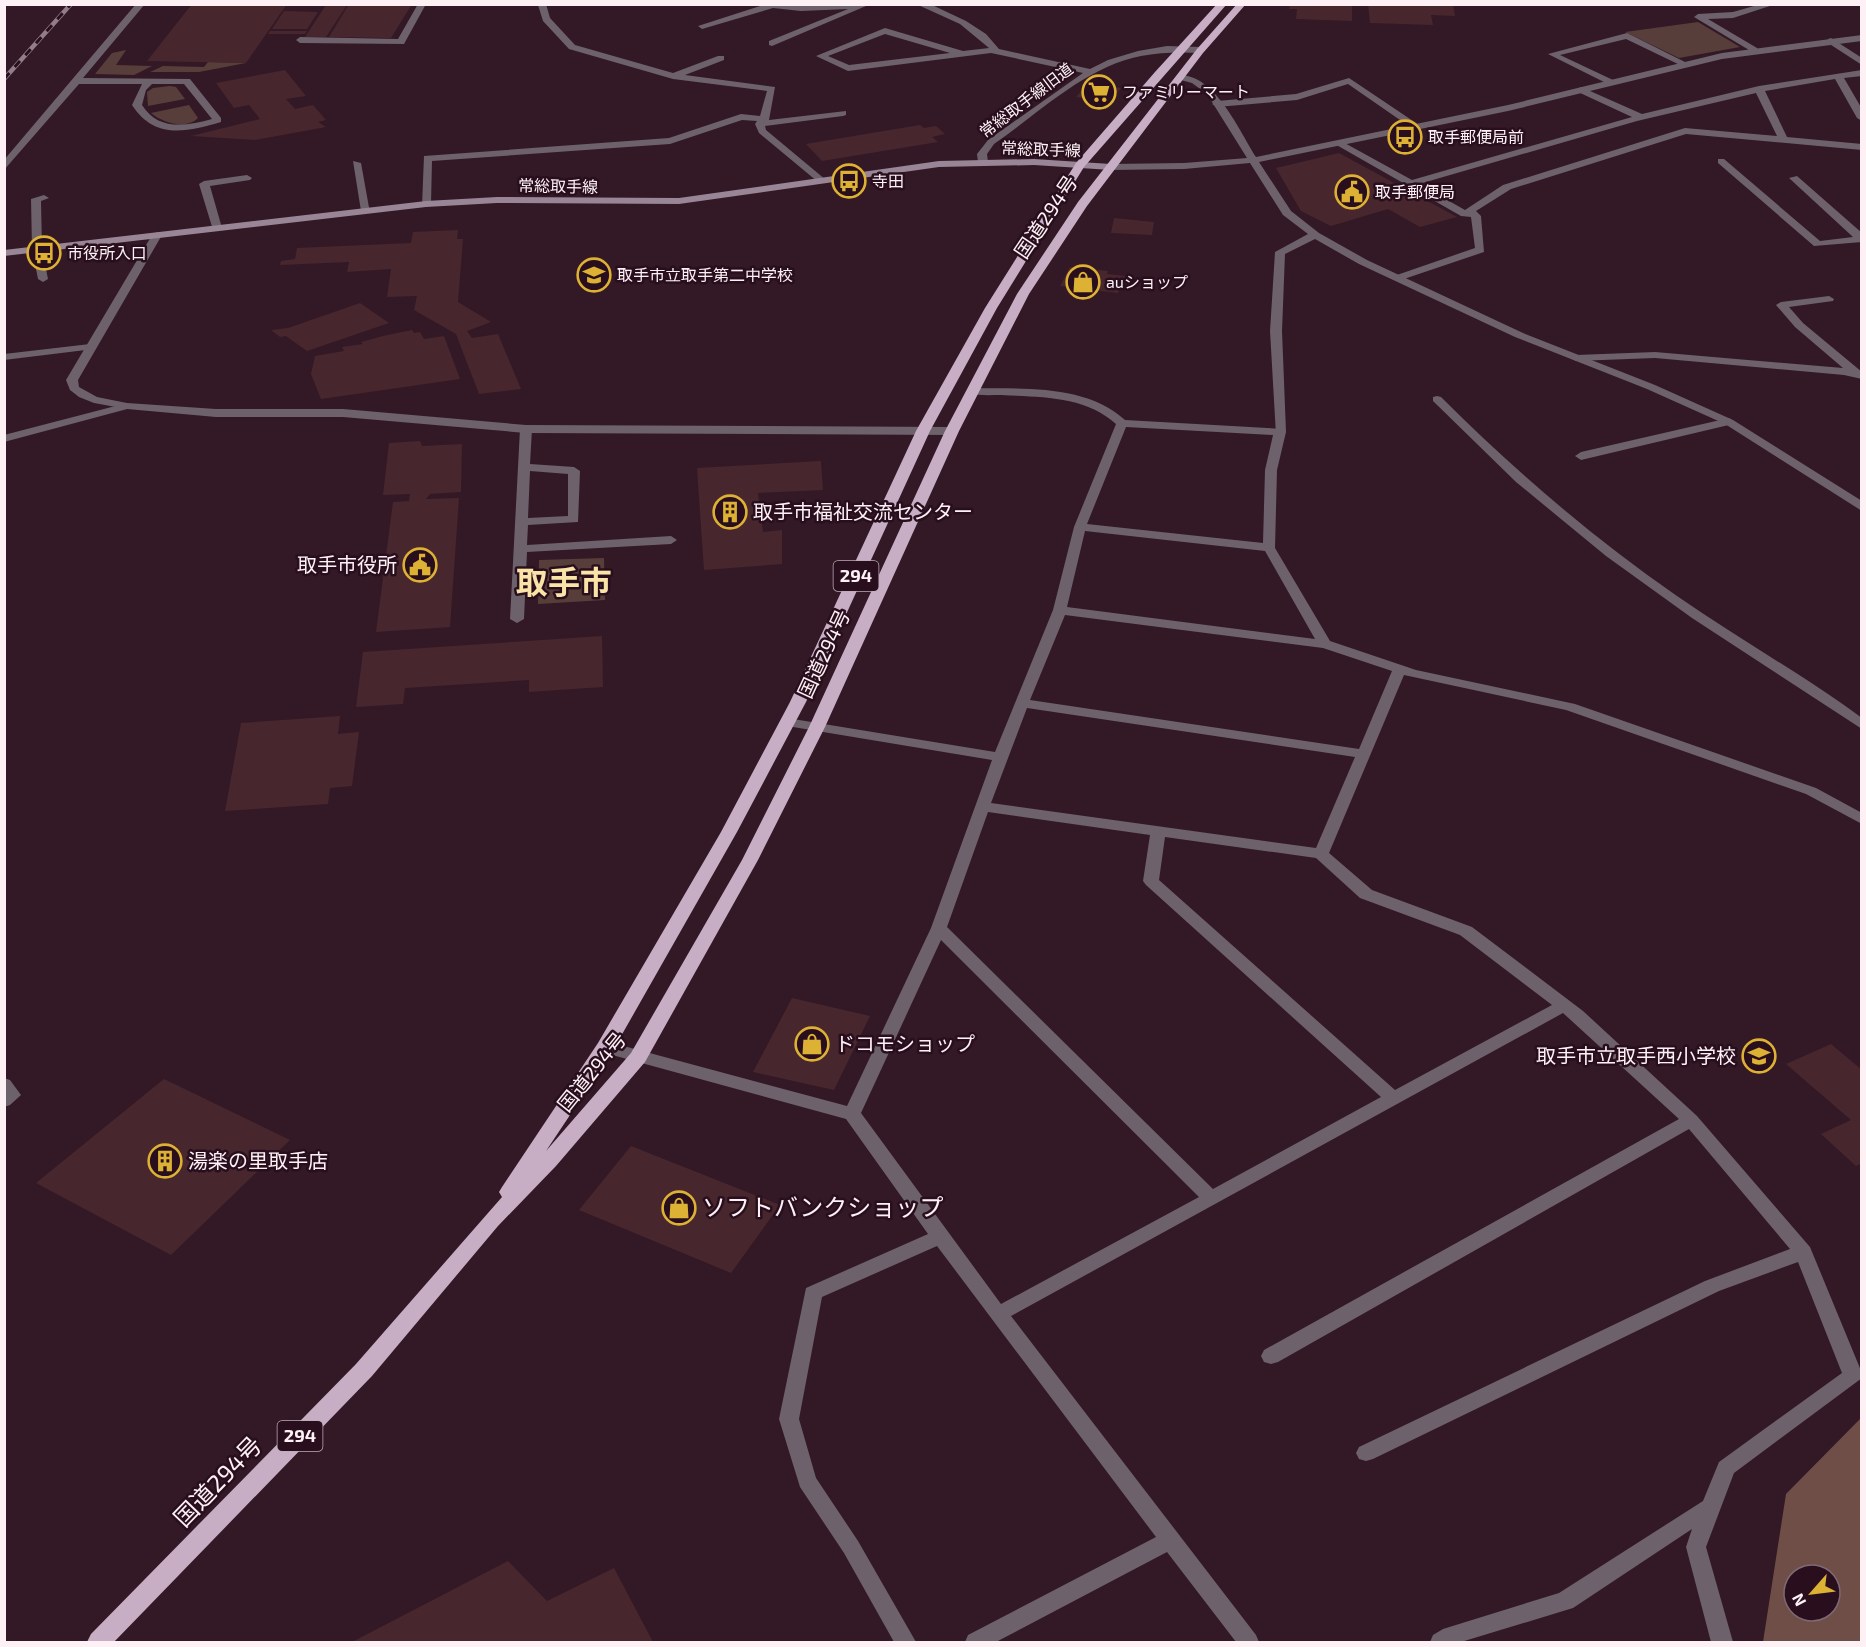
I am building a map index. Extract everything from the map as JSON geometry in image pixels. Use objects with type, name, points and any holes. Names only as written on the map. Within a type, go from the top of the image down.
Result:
[{"type":"highway","name":"国道294号","points":[[491,1221],[605,1047],[688,905],[787,722],[923,431],[992,308],[1080,165],[1223,4]]},
{"type":"highway","name":"国道294号","points":[[99,1642],[364,1370],[491,1221],[549,1161],[638,1057],[750,860],[817,727],[952,431],[1023,294],[1082,204],[1201,50],[1242,4]]},
{"type":"main road","name":"常総取手線","points":[[4,253],[426,204],[497,200],[679,201],[912,167],[983,162],[1111,166]]},
{"type":"street","points":[[4,167],[141,4]]},
{"type":"street","points":[[300,40],[401,42],[422,4]]},
{"type":"street","points":[[920,4],[938,10],[982,36],[991,42],[997,52]]},
{"type":"street","points":[[1754,51],[1698,18],[1733,15],[1772,4]]},
{"type":"street","points":[[542,5],[546,20],[572,47],[673,76],[772,89],[762,122],[762,131],[820,180]]},
{"type":"street","points":[[702,26],[773,5],[801,8],[866,5]]},
{"type":"street","points":[[772,43],[866,5]]},
{"type":"street","points":[[964,54],[885,31],[820,56],[848,69],[997,52],[1090,72]]},
{"type":"street","points":[[1610,82],[1552,54],[1627,36],[1684,64]]},
{"type":"street","points":[[1111,166],[1184,166],[1253,160],[1416,127],[1684,64],[1754,51],[1862,38]]},
{"type":"street","points":[[1831,41],[1862,62]]},
{"type":"street","name":"常総取手線旧道","points":[[983,162],[982,154],[985,147],[1074,80],[1107,63],[1144,51],[1183,48],[1201,50]]},
{"type":"street","points":[[673,76],[721,58]]},
{"type":"street","points":[[1410,184],[1698,101],[1862,73]]},
{"type":"street","points":[[1838,76],[1862,118]]},
{"type":"street","points":[[1180,77],[1204,87],[1287,213],[1315,235],[1398,278],[1519,335],[1729,422],[1862,507]]},
{"type":"street","points":[[78,81],[149,81],[187,81],[218,120],[183,130],[165,127],[142,115],[137,105],[142,89],[149,81]]},
{"type":"street","points":[[1217,104],[1297,97],[1349,81],[1416,127]]},
{"type":"street","points":[[1759,89],[1783,139]]},
{"type":"street","points":[[1581,90],[1641,117]]},
{"type":"street","points":[[426,204],[427,158],[670,141],[741,117],[762,122],[843,113]]},
{"type":"street","points":[[1338,143],[1465,214],[1507,186],[1685,131],[1862,147]]},
{"type":"street","points":[[1721,161],[1818,244],[1861,239]]},
{"type":"street","points":[[356,163],[366,211]]},
{"type":"street","points":[[217,228],[204,184],[247,178]]},
{"type":"street","points":[[1794,178],[1861,239]]},
{"type":"street","points":[[42,279],[37,249],[36,199],[44,198]]},
{"type":"street","points":[[1398,278],[1480,250],[1476,216],[1470,211]]},
{"type":"street","points":[[1315,235],[1280,252],[1276,331],[1280,432],[1271,470],[1269,548],[1325,644]]},
{"type":"street","points":[[157,236],[72,380],[74,387],[94,400],[127,406],[216,413],[343,413],[526,429],[952,431]]},
{"type":"street","points":[[1829,298],[1781,305],[1799,325],[1859,376]]},
{"type":"street","points":[[4,357],[90,347]]},
{"type":"street","points":[[1576,358],[1655,355],[1859,376]]},
{"type":"street","points":[[973,391],[1076,399],[1104,408],[1122,423],[1280,432]]},
{"type":"street","points":[[1437,399],[1480,444],[1566,519],[1671,598],[1862,725]]},
{"type":"street","points":[[4,439],[127,406]]},
{"type":"street","points":[[1581,456],[1729,422]]},
{"type":"street","points":[[852,1114],[939,928],[985,807],[1000,757],[1060,610],[1080,527],[1122,423]]},
{"type":"street","points":[[517,619],[526,429]]},
{"type":"street","points":[[522,522],[574,519],[574,471],[524,467]]},
{"type":"street","points":[[1080,527],[1269,548]]},
{"type":"street","points":[[520,549],[671,540]]},
{"type":"street","points":[[1060,610],[1325,644],[1400,669],[1569,707],[1811,791],[1862,819]]},
{"type":"street","points":[[1321,854],[1400,669]]},
{"type":"street","points":[[1022,703],[1364,754]]},
{"type":"street","points":[[787,722],[1000,757]]},
{"type":"street","points":[[985,807],[1321,854],[1366,894],[1466,931],[1565,1005],[1691,1120],[1803,1252],[1853,1376],[1725,1468],[1696,1547],[1722,1642]]},
{"type":"street","points":[[1158,831],[1151,881],[1394,1098]]},
{"type":"street","points":[[939,928],[1211,1198]]},
{"type":"street","points":[[999,1314],[1565,1005]]},
{"type":"street","points":[[605,1047],[852,1114],[940,1237],[1248,1642]]},
{"type":"street","points":[[4,1084],[12,1095],[4,1101]]},
{"type":"street","points":[[1271,1356],[1691,1120]]},
{"type":"street","points":[[905,1642],[851,1546],[807,1480],[789,1419],[813,1293],[940,1237]]},
{"type":"street","points":[[1366,1453],[1712,1286],[1803,1252]]},
{"type":"street","points":[[1441,1642],[1451,1636],[1565,1601],[1710,1507]]},
{"type":"street","points":[[976,1642],[1170,1540]]},
{"type":"shaded area","points":[[1698,22],[1740,47],[1679,58],[1625,32]]},
{"type":"shaded area","points":[[126,50],[116,65],[152,66],[134,75],[95,74],[112,53]]},
{"type":"shaded area","points":[[208,62],[246,63],[199,72],[150,72],[163,66],[204,67]]},
{"type":"shaded area","points":[[176,87],[185,99],[148,106],[147,92],[153,88]]},
{"type":"shaded area","points":[[189,105],[198,118],[187,124],[174,124],[151,113]]},
{"type":"shaded area","points":[[604,558],[605,600],[538,604],[539,560]]},
{"type":"shaded area","points":[[1861,1418],[1861,1642],[1763,1642],[1786,1494]]},
{"type":"building","points":[[192,4],[287,4],[246,63],[147,61]]},
{"type":"building","points":[[349,4],[412,4],[391,38],[329,37]]},
{"type":"building","points":[[1290,4],[1352,4],[1352,21],[1296,19],[1297,9],[1289,9]]},
{"type":"building","points":[[1368,4],[1453,4],[1455,16],[1431,15],[1433,25],[1370,23]]},
{"type":"building","points":[[326,5],[347,5],[326,37],[305,37]]},
{"type":"building","points":[[284,11],[318,12],[307,29],[272,29]]},
{"type":"building","points":[[270,31],[307,31],[305,34],[268,34]]},
{"type":"building","points":[[285,70],[306,96],[286,99],[295,109],[313,105],[326,120],[318,122],[326,127],[255,140],[191,136],[260,119],[249,105],[234,108],[216,83]]},
{"type":"building","name":"ファミリーマート","points":[[1088,83],[1121,88],[1109,102],[1076,97]]},
{"type":"building","points":[[920,125],[924,128],[936,126],[945,134],[932,137],[938,142],[822,161],[806,144]]},
{"type":"building","points":[[1339,153],[1457,217],[1420,227],[1388,209],[1331,226],[1301,211],[1276,168]]},
{"type":"building","points":[[1114,218],[1154,222],[1152,235],[1111,233]]},
{"type":"building","points":[[458,230],[457,239],[463,239],[458,302],[491,322],[467,331],[472,338],[498,334],[521,389],[479,394],[456,334],[414,310],[417,296],[387,297],[391,269],[347,272],[349,262],[280,265],[281,261],[295,259],[297,248],[411,243],[413,232]]},
{"type":"building","points":[[1070,267],[1108,271],[1107,274],[1125,276],[1118,293],[1060,286]]},
{"type":"building","points":[[360,303],[389,323],[307,351],[286,336],[280,337],[271,330],[288,328]]},
{"type":"building","points":[[412,330],[414,333],[420,332],[424,339],[444,336],[460,379],[321,399],[311,374],[315,356],[344,351],[342,347],[363,344],[361,342]]},
{"type":"building","name":"取手市役所","points":[[420,441],[422,446],[462,444],[461,492],[430,494],[426,499],[459,498],[450,627],[376,632],[393,502],[409,501],[410,494],[383,495],[389,443]]},
{"type":"building","name":"取手市福祉交流センター","points":[[821,461],[823,490],[758,493],[763,532],[782,530],[782,564],[704,570],[697,468]]},
{"type":"building","points":[[602,636],[603,687],[529,692],[529,680],[405,688],[403,704],[356,707],[363,652]]},
{"type":"building","points":[[340,716],[338,734],[359,732],[352,786],[330,788],[328,804],[225,811],[241,723]]},
{"type":"building","name":"ドコモショップ","points":[[792,998],[870,1016],[834,1090],[753,1072]]},
{"type":"building","points":[[1831,1044],[1862,1070],[1862,1163],[1856,1166],[1821,1134],[1851,1120],[1786,1064]]},
{"type":"building","name":"湯楽の里取手店","points":[[164,1079],[290,1140],[171,1255],[36,1183]]},
{"type":"building","name":"ソフトバンクショップ","points":[[631,1146],[780,1205],[731,1273],[579,1210]]},
{"type":"building","points":[[508,1561],[547,1601],[614,1568],[653,1642],[352,1642]]},
{"type":"railway","points":[[4,79],[71,4]]},
{"type":"place","name":"ファミリーマート","points":[[1099,92]]},
{"type":"place","name":"取手郵便局前","points":[[1405,137]]},
{"type":"place","name":"寺田","points":[[849,181]]},
{"type":"place","name":"取手郵便局","points":[[1352,192]]},
{"type":"place","name":"市役所入口","points":[[44,253]]},
{"type":"place","name":"取手市立取手第二中学校","points":[[594,275]]},
{"type":"place","name":"auショップ","points":[[1083,282]]},
{"type":"place","name":"取手市福祉交流センター","points":[[730,512]]},
{"type":"place","name":"取手市役所","points":[[420,565]]},
{"type":"place","name":"ドコモショップ","points":[[812,1044]]},
{"type":"place","name":"取手市立取手西小学校","points":[[1759,1056]]},
{"type":"place","name":"湯楽の里取手店","points":[[165,1161]]},
{"type":"place","name":"ソフトバンクショップ","points":[[679,1208]]},
{"type":"district","name":"取手市","points":[[564,583]]}]
